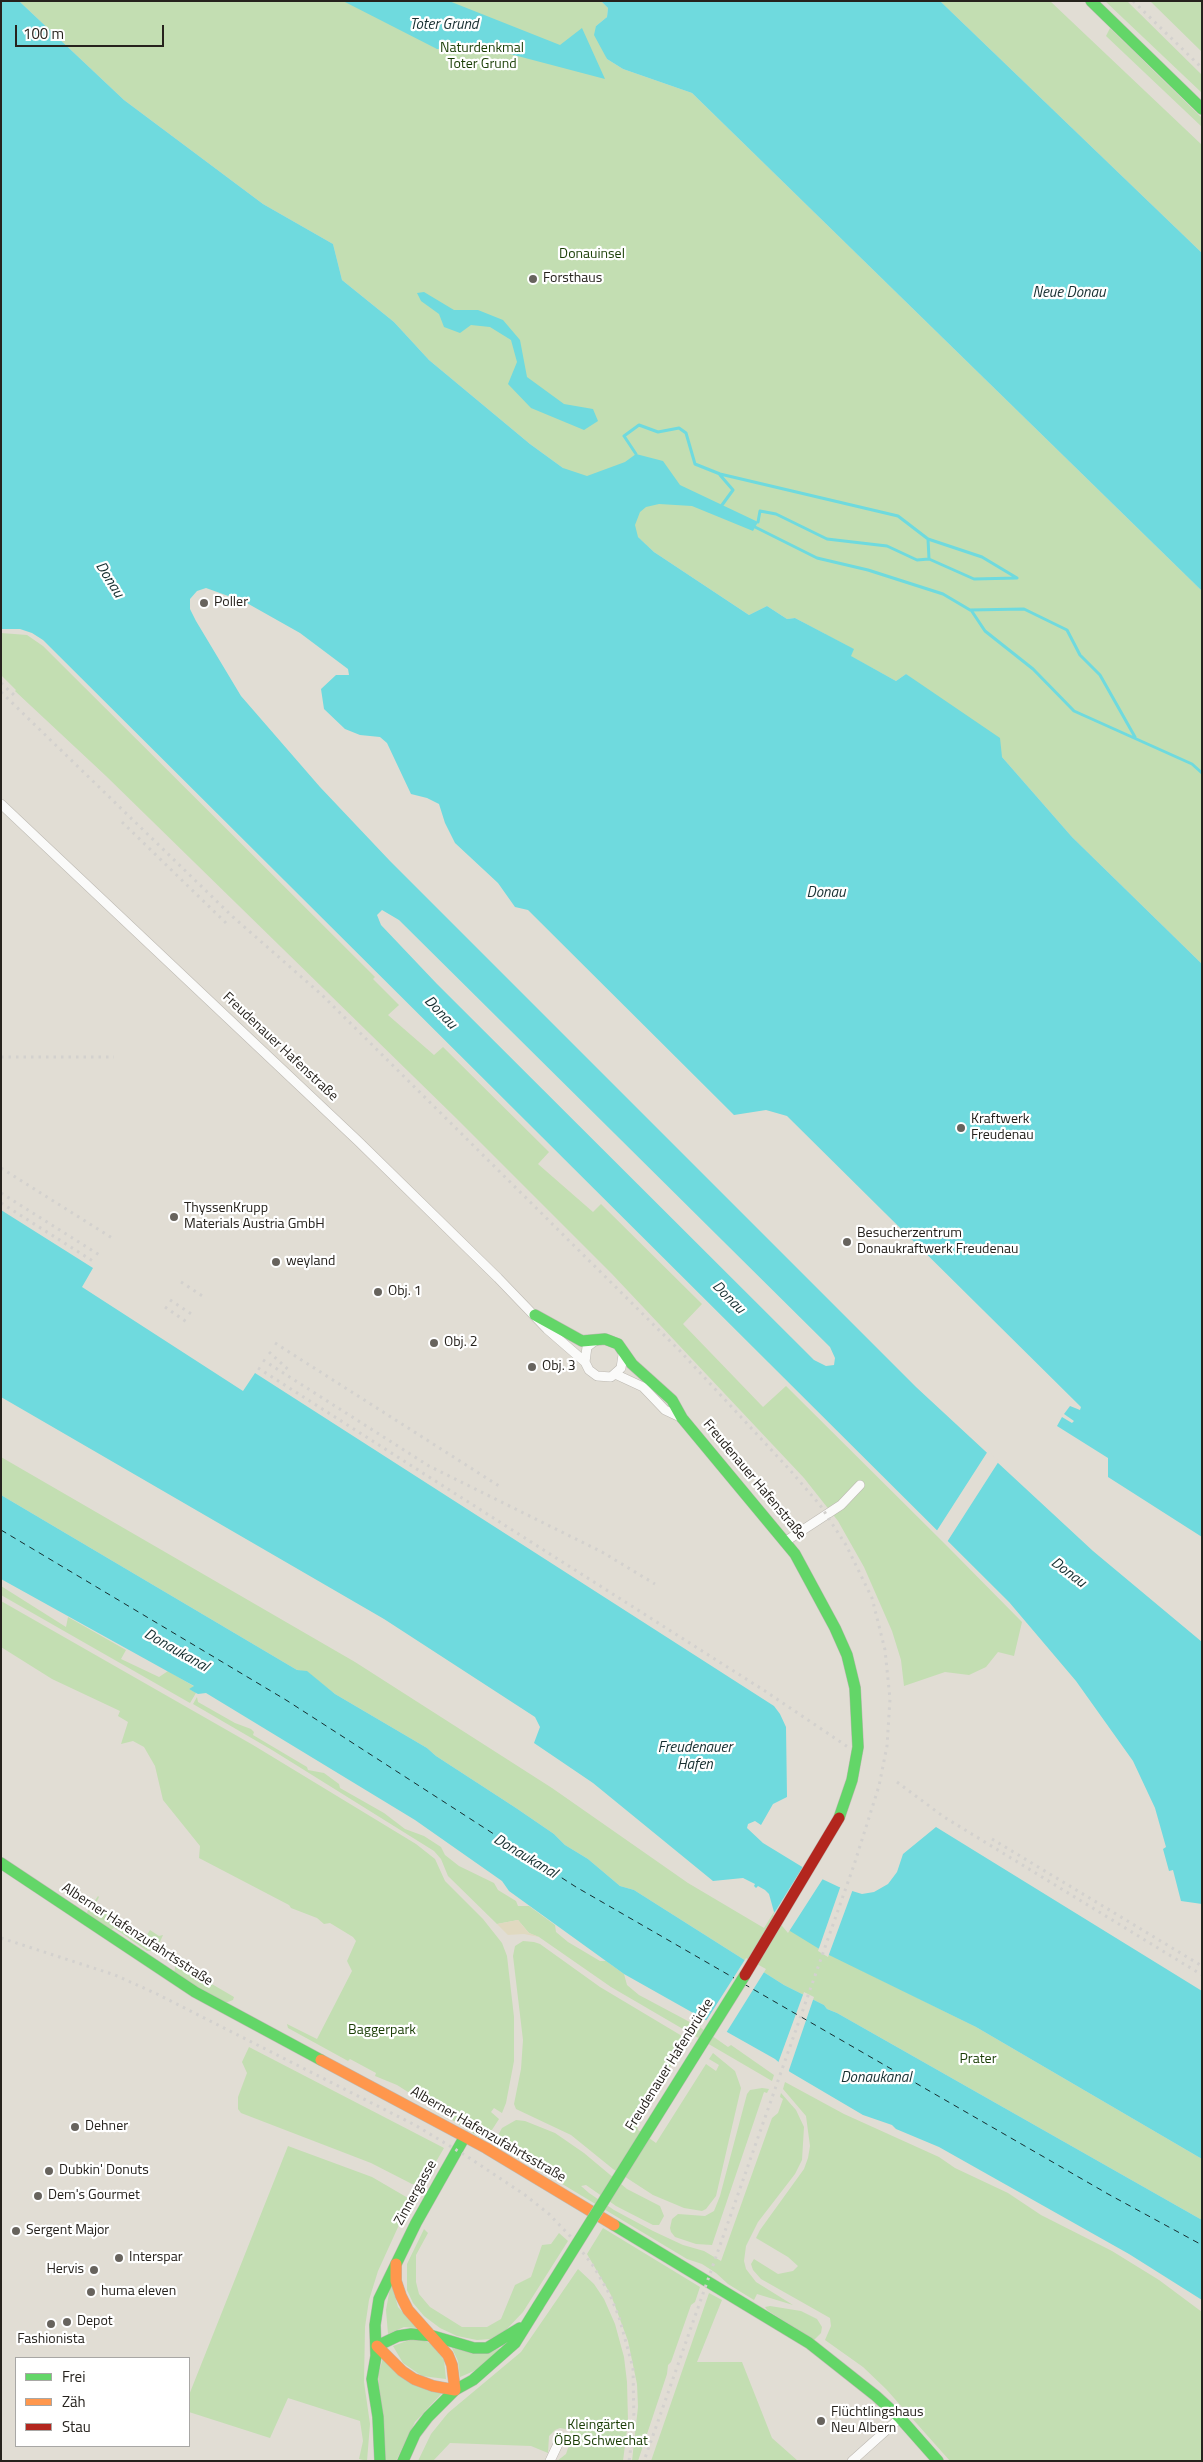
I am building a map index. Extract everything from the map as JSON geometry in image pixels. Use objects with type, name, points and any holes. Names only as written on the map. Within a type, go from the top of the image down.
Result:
[{"type":"street","points":[[1091,1],[1202,109]]},
{"type":"street","name":"Freudenauer Hafenstraße","points":[[1,804],[358,1141],[554,1336],[585,1362],[589,1370],[597,1376],[604,1378],[615,1374],[643,1386],[665,1410],[682,1418]]},
{"type":"street","name":"Freudenauer Hafenstraße","points":[[535,1315],[582,1341],[595,1341],[604,1338],[618,1344],[623,1355],[672,1400],[682,1418],[786,1541],[821,1598],[847,1655],[855,1688],[858,1747],[852,1780],[839,1818]]},
{"type":"street","points":[[585,1362],[588,1348],[595,1341]]},
{"type":"street","points":[[615,1374],[621,1368],[623,1355]]},
{"type":"street","points":[[786,1541],[841,1505],[860,1485]]},
{"type":"street","name":"Freudenauer Hafenbrücke","points":[[524,2326],[776,1926],[839,1818]]},
{"type":"street","name":"Alberner Hafenzufahrtsstraße","points":[[1,1863],[195,1992],[464,2138],[486,2148],[809,2343],[859,2381],[900,2418],[938,2461]]},
{"type":"street","name":"Zinnergasse","points":[[380,2461],[378,2417],[372,2380],[377,2346],[375,2325],[379,2299],[428,2201],[464,2138]]},
{"type":"street","points":[[396,2263],[396,2281],[400,2296],[408,2310],[448,2355],[452,2365],[455,2390]]},
{"type":"street","points":[[455,2390],[443,2389],[414,2379],[402,2371],[377,2346],[398,2336],[411,2334],[433,2336],[474,2348],[486,2348],[495,2345],[524,2326]]},
{"type":"street","points":[[403,2461],[415,2434],[455,2390],[473,2380],[500,2358],[515,2343],[524,2326]]},
{"type":"street","points":[[852,2461],[900,2418]]},
{"type":"street","points":[[550,2461],[559,2442]]},
{"type":"green space","name":"Donauinsel","points":[[19,1],[601,1],[608,8],[607,17],[596,26],[607,59],[623,69],[692,93],[1202,591],[1202,964],[1072,837],[1002,757],[906,674],[896,681],[850,656],[853,649],[795,618],[787,619],[767,606],[749,615],[654,552],[563,468],[530,444],[429,360],[394,322],[342,280],[333,244],[263,204],[124,100]]},
{"type":"green space","points":[[940,1],[1050,1],[1202,145],[1202,253]]},
{"type":"green space","points":[[1105,1],[1127,1],[1202,75],[1202,93]]},
{"type":"green space","points":[[1150,1],[1202,1],[1202,52]]},
{"type":"green space","points":[[1110,28],[1202,118],[1202,127],[1106,36]]},
{"type":"green space","points":[[1,633],[27,635],[43,646],[375,977],[373,979],[399,1005],[388,1015],[434,1055],[443,1047],[549,1152],[538,1164],[593,1212],[601,1204],[702,1304],[683,1324],[763,1407],[786,1386],[948,1547],[1022,1622],[1014,1656],[998,1652],[986,1667],[969,1675],[945,1672],[904,1686],[901,1660],[892,1631],[864,1567],[838,1521],[804,1478],[612,1274],[456,1118],[106,776],[15,691],[1,675]]},
{"type":"green space","name":"Prater","points":[[1,1457],[355,1662],[552,1788],[688,1883],[764,1928],[774,1912],[819,1949],[976,2027],[1202,2159],[1202,2220],[827,2009],[824,2005],[784,1985],[634,1890],[620,1886],[588,1859],[565,1845],[554,1834],[516,1808],[436,1756],[427,1748],[335,1694],[307,1672],[297,1670],[1,1495]]},
{"type":"green space","points":[[1,1586],[66,1627],[68,1617],[126,1650],[121,1659],[159,1677],[168,1671],[195,1687],[189,1689],[196,1693],[190,1703],[1,1595]]},
{"type":"green space","name":"Baggerpark","points":[[1,1601],[253,1745],[416,1844],[435,1859],[445,1881],[483,1919],[502,1943],[507,1956],[514,2017],[514,2061],[506,2103],[502,2113],[494,2108],[491,2112],[499,2119],[490,2133],[479,2137],[397,2085],[375,2076],[376,2073],[350,2059],[348,2061],[288,2028],[287,2024],[317,2039],[352,1971],[347,1961],[356,1941],[353,1937],[330,1923],[324,1924],[317,1918],[291,1908],[289,1905],[199,1858],[200,1846],[163,1800],[155,1766],[144,1747],[133,1741],[121,1744],[128,1722],[118,1716],[120,1711],[52,1679],[1,1647]]},
{"type":"green space","points":[[197,1697],[198,1702],[235,1723],[251,1729],[254,1732],[253,1735],[307,1767],[308,1770],[324,1773],[339,1784],[340,1788],[384,1813],[405,1829],[424,1836],[441,1847],[445,1855],[459,1866],[494,1883],[498,1890],[516,1901],[518,1906],[529,1906],[555,1925],[556,1932],[568,1942],[600,1961],[606,1961],[624,1974],[627,1985],[639,1995],[701,2028],[728,2047],[731,2045],[774,2075],[772,2081],[611,1987],[539,1937],[529,1933],[518,1920],[497,1924],[448,1876],[441,1859],[434,1851],[272,1750],[193,1704]]},
{"type":"green space","points":[[98,1896],[95,1905],[145,1938],[150,1930],[159,1936],[163,1935],[156,1951],[147,1951],[114,1928],[111,1930],[88,1915],[87,1912]]},
{"type":"green space","points":[[523,1941],[540,1944],[600,1987],[682,2036],[683,2047],[643,2109],[637,2126],[638,2130],[656,2143],[706,2064],[716,2071],[719,2065],[709,2059],[713,2053],[735,2071],[741,2088],[716,2196],[706,2209],[702,2211],[684,2208],[653,2195],[613,2169],[571,2135],[516,2109],[514,2104],[521,2069],[523,2040],[513,1956],[515,1946]]},
{"type":"green space","points":[[176,1963],[234,1997],[233,2000],[225,2003],[174,1973]]},
{"type":"green space","points":[[249,2047],[444,2148],[423,2184],[412,2184],[371,2163],[241,2113],[238,2109],[238,2097],[247,2073],[242,2062]]},
{"type":"green space","points":[[785,2082],[844,2114],[939,2157],[955,2168],[1008,2193],[1041,2215],[1112,2251],[1159,2280],[1202,2312],[1202,2461],[950,2461],[886,2389],[863,2367],[825,2340],[831,2326],[830,2318],[761,2279],[753,2270],[751,2264],[754,2259],[778,2274],[793,2271],[798,2266],[788,2257],[756,2238],[804,2169],[808,2158],[810,2146],[806,2116],[783,2089]]},
{"type":"green space","points":[[769,2089],[767,2093],[764,2092],[712,2245],[696,2244],[675,2237],[670,2228],[672,2219],[678,2214],[705,2216],[714,2211],[720,2196],[747,2094],[750,2090]]},
{"type":"green space","points":[[781,2093],[796,2110],[804,2127],[802,2160],[795,2174],[758,2222],[746,2246],[744,2261],[746,2269],[756,2282],[793,2305],[757,2294],[754,2300],[728,2284],[702,2264],[687,2259],[494,2143],[502,2128],[516,2120],[525,2121],[555,2133],[584,2153],[627,2189],[660,2206],[664,2216],[659,2225],[653,2225],[616,2206],[586,2185],[581,2186],[589,2193],[614,2210],[653,2231],[683,2245],[704,2251],[721,2261],[772,2118],[778,2113],[783,2099],[780,2097]]},
{"type":"green space","points":[[288,2146],[372,2177],[408,2198],[409,2203],[378,2271],[369,2300],[365,2327],[364,2382],[370,2424],[367,2461],[359,2459],[363,2441],[360,2421],[288,2398],[270,2438],[190,2412],[190,2392]]},
{"type":"green space","points":[[603,2228],[700,2287],[695,2302],[691,2305],[671,2362],[668,2365],[667,2374],[638,2461],[632,2461],[638,2407],[637,2384],[628,2341],[611,2295],[587,2254]]},
{"type":"green space","points":[[424,2229],[428,2233],[416,2255],[416,2282],[419,2294],[430,2307],[462,2327],[487,2327],[501,2319],[515,2285],[531,2277],[542,2245],[551,2244],[559,2233],[568,2241],[523,2312],[505,2331],[490,2339],[477,2340],[457,2336],[440,2328],[424,2316],[413,2303],[407,2290],[407,2264]]},
{"type":"green space","name":"Kleingärten ÖBB Schwechat","points":[[578,2269],[594,2284],[604,2299],[615,2324],[624,2357],[628,2421],[623,2461],[557,2461],[566,2454],[571,2439],[570,2430],[560,2428],[549,2436],[548,2453],[531,2446],[450,2443],[433,2461],[418,2461],[431,2434],[448,2413],[521,2352]]},
{"type":"green space","points":[[391,2282],[398,2307],[417,2328],[404,2327],[388,2334],[386,2310]]},
{"type":"green space","points":[[709,2293],[722,2300],[697,2362],[742,2362],[772,2438],[798,2461],[651,2461]]},
{"type":"green space","points":[[770,2306],[801,2311],[817,2319],[822,2327],[821,2333],[814,2340],[765,2307]]},
{"type":"green space","points":[[412,2339],[432,2344],[444,2360],[446,2379],[422,2376],[403,2363],[393,2346]]},
{"type":"green space","points":[[507,2345],[481,2368],[460,2377],[458,2361],[452,2348],[489,2353]]},
{"type":"green space","points":[[383,2358],[398,2375],[443,2392],[415,2422],[396,2461],[385,2461],[378,2375]]},
{"type":"sand","points":[[518,1920],[529,1933],[539,1937],[524,1934],[508,1935],[497,1924]]},
{"type":"water","name":"Donau","points":[[1,1],[19,1],[124,100],[263,204],[333,244],[342,280],[394,322],[429,360],[530,444],[563,468],[587,476],[625,462],[636,454],[663,461],[680,485],[758,522],[753,531],[692,506],[659,504],[646,507],[640,512],[635,525],[638,537],[654,552],[749,615],[767,606],[787,619],[795,618],[854,649],[851,656],[896,681],[906,674],[1000,738],[1002,757],[1072,837],[1202,964],[1202,1537],[1108,1477],[1108,1458],[1057,1426],[1062,1417],[1072,1423],[1074,1421],[1064,1414],[1070,1406],[1080,1410],[1081,1407],[787,1116],[766,1110],[734,1115],[528,910],[515,907],[498,883],[455,843],[445,823],[439,804],[427,798],[411,794],[387,743],[380,737],[360,735],[345,729],[324,709],[321,689],[336,675],[349,675],[348,669],[300,633],[245,602],[206,588],[197,591],[190,599],[190,609],[196,621],[241,696],[320,787],[390,861],[916,1387],[1093,1551],[1202,1642],[1202,1904],[1181,1901],[1173,1870],[1169,1871],[1163,1849],[1166,1847],[1155,1808],[1133,1761],[1076,1681],[1009,1602],[43,640],[32,633],[20,629],[1,629]],"holes":[[[382,910],[399,920],[830,1347],[835,1358],[834,1365],[826,1366],[814,1360],[437,984],[381,925],[377,915]]]},
{"type":"water","name":"Toter Grund","points":[[343,1],[449,1],[560,45],[582,28],[605,79],[491,49],[437,49]]},
{"type":"water","name":"Neue Donau","points":[[601,1],[940,1],[1202,253],[1202,591],[692,93],[623,69],[607,59],[594,35],[596,26],[607,17],[608,8]]},
{"type":"water","points":[[424,292],[454,310],[478,310],[503,320],[520,340],[527,377],[564,404],[593,409],[598,421],[584,430],[531,408],[508,384],[517,362],[511,340],[490,327],[471,325],[460,333],[444,327],[439,314],[421,301],[417,293]]},
{"type":"water","name":"Freudenauer Hafen","points":[[1,1210],[93,1268],[82,1287],[243,1391],[255,1373],[774,1706],[786,1727],[787,1797],[773,1804],[761,1825],[755,1821],[748,1824],[747,1828],[763,1843],[822,1879],[839,1887],[862,1894],[874,1892],[888,1884],[897,1872],[903,1854],[936,1827],[1202,1991],[1202,2159],[976,2027],[829,1955],[790,1931],[774,1912],[769,1894],[765,1890],[758,1886],[756,1888],[755,1884],[743,1878],[713,1881],[593,1783],[534,1743],[540,1727],[535,1717],[384,1619],[1,1397]]},
{"type":"water","name":"Donaukanal","points":[[1,1495],[297,1670],[307,1671],[335,1694],[427,1748],[436,1756],[554,1834],[565,1845],[588,1859],[620,1886],[634,1890],[784,1985],[824,2005],[827,2009],[1202,2220],[1202,2300],[1129,2254],[939,2147],[896,2129],[892,2125],[863,2115],[790,2072],[775,2059],[624,1974],[509,1891],[502,1881],[415,1820],[206,1693],[198,1694],[189,1689],[194,1686],[1,1579]]},
{"type":"pier","points":[[988,1451],[999,1461],[947,1542],[936,1532]]},
{"type":"pier","points":[[804,1865],[824,1877],[788,1933],[773,1915]]},
{"type":"pier","points":[[841,1885],[853,1889],[828,1957],[818,1951]]},
{"type":"pier","points":[[746,1958],[766,1969],[726,2033],[706,2021]]},
{"type":"pier","points":[[804,1992],[814,1997],[788,2073],[777,2066]]},
{"type":"waterway","points":[[636,454],[624,436],[639,425],[658,432],[679,428],[686,433],[695,464],[720,474],[898,516],[928,539],[982,557],[1017,578],[974,579],[929,559],[917,560],[887,546],[827,539],[776,514],[760,511],[758,522]]},
{"type":"waterway","points":[[720,475],[733,490],[722,505]]},
{"type":"waterway","points":[[755,527],[817,558],[868,570],[943,594],[970,610],[1024,609],[1067,630],[1080,655],[1100,675],[1135,737]]},
{"type":"waterway","points":[[928,539],[929,559]]},
{"type":"waterway","points":[[971,610],[985,631],[1033,669],[1074,711],[1192,764],[1202,773]]},
{"type":"ferry route","points":[[1,1530],[286,1700],[576,1887],[734,1978]]},
{"type":"ferry route","points":[[744,1984],[1108,2194],[1202,2245]]},
{"type":"railway","points":[[1133,1],[1202,68]]},
{"type":"railway","points":[[1,683],[14,695]]},
{"type":"railway","points":[[1,692],[233,917],[322,995],[679,1350],[820,1505],[846,1545],[872,1598],[885,1650],[890,1699],[887,1746],[879,1786],[854,1865],[644,2461]]},
{"type":"railway","points":[[122,822],[226,923]]},
{"type":"railway","points":[[1,1057],[114,1057]]},
{"type":"railway","points":[[1,1168],[112,1238]]},
{"type":"railway","points":[[1,1193],[101,1256]]},
{"type":"railway","points":[[1,1203],[96,1263]]},
{"type":"railway","points":[[181,1282],[204,1297]]},
{"type":"railway","points":[[170,1300],[193,1315]]},
{"type":"railway","points":[[165,1307],[188,1323]]},
{"type":"railway","points":[[275,1343],[499,1486]]},
{"type":"railway","points":[[269,1352],[291,1372]]},
{"type":"railway","points":[[263,1360],[429,1466],[602,1552],[655,1584]]},
{"type":"railway","points":[[258,1368],[765,1691],[848,1747]]},
{"type":"railway","points":[[897,1782],[944,1817],[1202,1975]]},
{"type":"railway","points":[[992,1839],[1202,1966]]},
{"type":"railway","points":[[1,1938],[115,1975],[157,1994],[415,2125],[468,2157],[525,2195],[549,2214],[570,2236],[594,2267],[610,2295],[619,2317],[633,2368],[634,2424],[629,2461]]},
{"type":"traffic: fast","points":[[1091,1],[1202,109]]},
{"type":"traffic: fast","points":[[535,1315],[582,1341],[605,1339],[618,1344],[632,1364],[672,1400],[682,1418],[795,1554],[835,1628],[847,1655],[855,1688],[858,1747],[852,1780],[839,1818]]},
{"type":"traffic: fast","points":[[1,1863],[195,1992],[321,2060]]},
{"type":"traffic: fast","points":[[538,2306],[745,1975]]},
{"type":"traffic: fast","points":[[380,2461],[378,2417],[372,2379],[376,2356],[375,2325],[379,2299],[416,2223],[464,2138]]},
{"type":"traffic: fast","points":[[614,2225],[809,2343],[876,2396],[900,2418],[938,2461]]},
{"type":"traffic: fast","points":[[403,2461],[415,2434],[428,2417],[455,2390],[473,2380],[515,2343],[538,2306]]},
{"type":"traffic: fast","points":[[377,2346],[398,2336],[411,2334],[433,2336],[474,2348],[487,2348],[520,2328]]},
{"type":"traffic: slow","points":[[321,2060],[486,2148],[614,2225]]},
{"type":"traffic: slow","points":[[396,2264],[396,2281],[401,2296],[408,2310],[448,2355],[452,2365],[455,2390]]},
{"type":"traffic: slow","points":[[377,2346],[402,2371],[414,2379],[433,2386],[455,2390]]},
{"type":"traffic: jam","points":[[745,1975],[839,1818]]},
{"type":"place","name":"Forsthaus","points":[[533,279]]},
{"type":"place","name":"Poller","points":[[204,603]]},
{"type":"place","name":"Kraftwerk Freudenau","points":[[961,1128]]},
{"type":"place","name":"ThyssenKrupp Materials Austria GmbH","points":[[174,1217]]},
{"type":"place","name":"Besucherzentrum Donaukraftwerk Freudenau","points":[[847,1242]]},
{"type":"place","name":"weyland","points":[[276,1262]]},
{"type":"place","name":"Obj. 1","points":[[378,1292]]},
{"type":"place","name":"Obj. 2","points":[[434,1343]]},
{"type":"place","name":"Obj. 3","points":[[532,1367]]},
{"type":"place","name":"Dehner","points":[[75,2127]]},
{"type":"place","name":"Dubkin' Donuts","points":[[49,2171]]},
{"type":"place","name":"Dem's Gourmet","points":[[38,2196]]},
{"type":"place","name":"Sergent Major","points":[[16,2231]]},
{"type":"place","name":"Interspar","points":[[119,2258]]},
{"type":"place","name":"Hervis","points":[[94,2270]]},
{"type":"place","name":"huma eleven","points":[[91,2292]]},
{"type":"place","name":"Depot","points":[[67,2322]]},
{"type":"place","name":"Fashionista","points":[[51,2324]]},
{"type":"place","name":"Flüchtlingshaus Neu Albern","points":[[821,2421]]},
{"type":"park label","name":"Naturdenkmal Toter Grund","points":[[482,58]]}]
